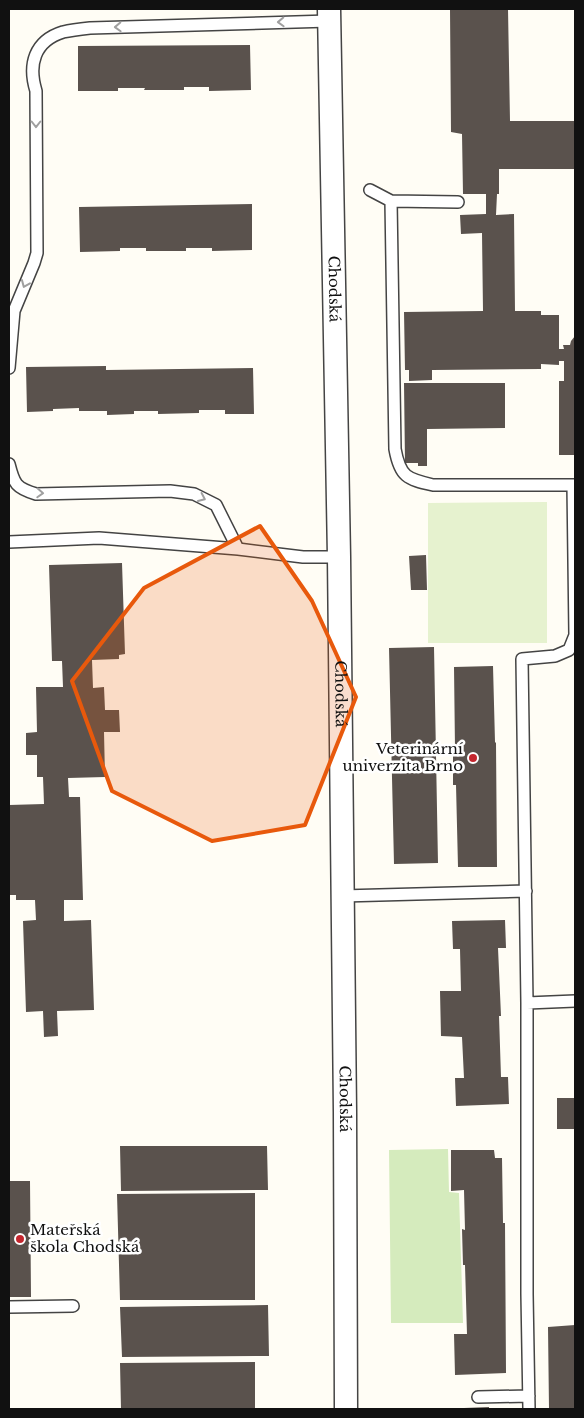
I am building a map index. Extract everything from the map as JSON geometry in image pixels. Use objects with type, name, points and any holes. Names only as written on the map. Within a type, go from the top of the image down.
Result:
[{"type":"street","name":"Chodská","points":[[329,15],[339,557],[346,1409]]},
{"type":"lane","points":[[9,368],[14,311],[37,253],[36,91],[32,70],[36,53],[47,40],[62,33],[90,28],[329,15]]},
{"type":"lane","points":[[370,190],[391,201],[458,202]]},
{"type":"lane","points":[[391,201],[395,449],[397,462],[403,474],[416,481],[433,485],[574,485],[575,635],[569,650],[555,656],[522,659],[527,1003],[527,1294],[530,1409]]},
{"type":"lane","points":[[9,464],[12,478],[22,490],[36,494],[170,491],[194,494],[216,505],[238,548]]},
{"type":"lane","points":[[9,542],[99,538],[238,548],[304,556],[339,557]]},
{"type":"lane","points":[[342,896],[526,891]]},
{"type":"lane","points":[[527,1003],[575,1001]]},
{"type":"lane","points":[[9,1307],[73,1306]]},
{"type":"lane","points":[[478,1397],[529,1396]]},
{"type":"highlighted area","points":[[260,526],[312,601],[356,697],[305,825],[212,841],[112,791],[72,681],[144,588]]},
{"type":"green space","points":[[547,502],[547,643],[428,643],[428,503]]},
{"type":"green space","points":[[448,1149],[449,1192],[459,1193],[463,1323],[391,1323],[389,1150]]},
{"type":"building","points":[[450,9],[508,9],[510,121],[575,121],[575,169],[499,169],[499,194],[497,194],[496,215],[514,214],[515,311],[541,311],[541,315],[559,315],[559,349],[564,349],[563,345],[570,345],[575,336],[575,455],[559,455],[559,381],[564,381],[564,361],[559,361],[559,365],[541,364],[541,369],[432,370],[432,380],[409,381],[409,370],[405,370],[404,312],[483,311],[482,233],[461,234],[460,215],[486,214],[486,194],[463,194],[462,134],[451,132]]},
{"type":"building","points":[[250,45],[251,90],[209,91],[209,87],[184,87],[184,90],[118,88],[118,91],[78,91],[78,46]]},
{"type":"building","points":[[252,204],[252,250],[212,251],[212,248],[186,248],[186,251],[146,251],[146,248],[120,248],[120,251],[80,252],[79,207]]},
{"type":"building","points":[[106,366],[106,370],[253,368],[254,414],[225,414],[225,410],[199,410],[199,413],[158,414],[158,411],[134,411],[134,414],[107,415],[107,411],[79,411],[79,408],[27,412],[26,367]]},
{"type":"building","points":[[404,383],[505,383],[505,428],[427,429],[427,466],[418,466],[418,463],[405,463]]},
{"type":"building","points":[[426,555],[427,590],[411,590],[409,556]]},
{"type":"building","points":[[122,563],[125,654],[119,655],[119,659],[92,660],[93,688],[104,687],[105,710],[119,710],[120,732],[104,732],[105,777],[68,778],[69,797],[80,797],[83,900],[64,900],[64,921],[91,920],[94,1010],[57,1011],[58,1036],[44,1037],[43,1011],[26,1012],[23,921],[36,920],[35,900],[16,900],[16,895],[9,895],[9,805],[44,804],[43,777],[37,777],[37,755],[26,755],[26,733],[37,732],[36,687],[63,687],[62,661],[52,661],[49,565]]},
{"type":"building","points":[[434,647],[438,863],[394,864],[389,648]]},
{"type":"building","points":[[493,666],[497,867],[458,867],[456,785],[453,785],[453,749],[455,749],[454,667]]},
{"type":"building","points":[[505,920],[506,948],[498,948],[501,1016],[499,1016],[501,1077],[508,1077],[509,1104],[456,1106],[455,1078],[464,1078],[462,1037],[441,1036],[440,991],[461,991],[460,949],[453,949],[452,921]]},
{"type":"building","points":[[557,1098],[575,1098],[575,1129],[557,1129]]},
{"type":"building","points":[[120,1146],[267,1146],[268,1190],[121,1191]]},
{"type":"building","points":[[451,1150],[494,1150],[495,1158],[502,1158],[503,1223],[505,1223],[506,1373],[455,1375],[454,1334],[467,1334],[462,1229],[465,1230],[464,1190],[451,1191]]},
{"type":"building","points":[[9,1181],[30,1181],[31,1297],[9,1297]]},
{"type":"building","points":[[255,1193],[255,1300],[120,1300],[117,1194]]},
{"type":"building","points":[[268,1305],[269,1356],[122,1357],[120,1307]]},
{"type":"building","points":[[575,1325],[575,1409],[549,1409],[548,1327]]},
{"type":"building","points":[[255,1362],[255,1409],[121,1409],[120,1363]]},
{"type":"building","points":[[489,1407],[489,1409],[464,1409],[464,1408]]},
{"type":"place","name":"Veterinární univerzita Brno","points":[[473,758]]},
{"type":"place","name":"Mateřská škola Chodská","points":[[20,1239]]}]
